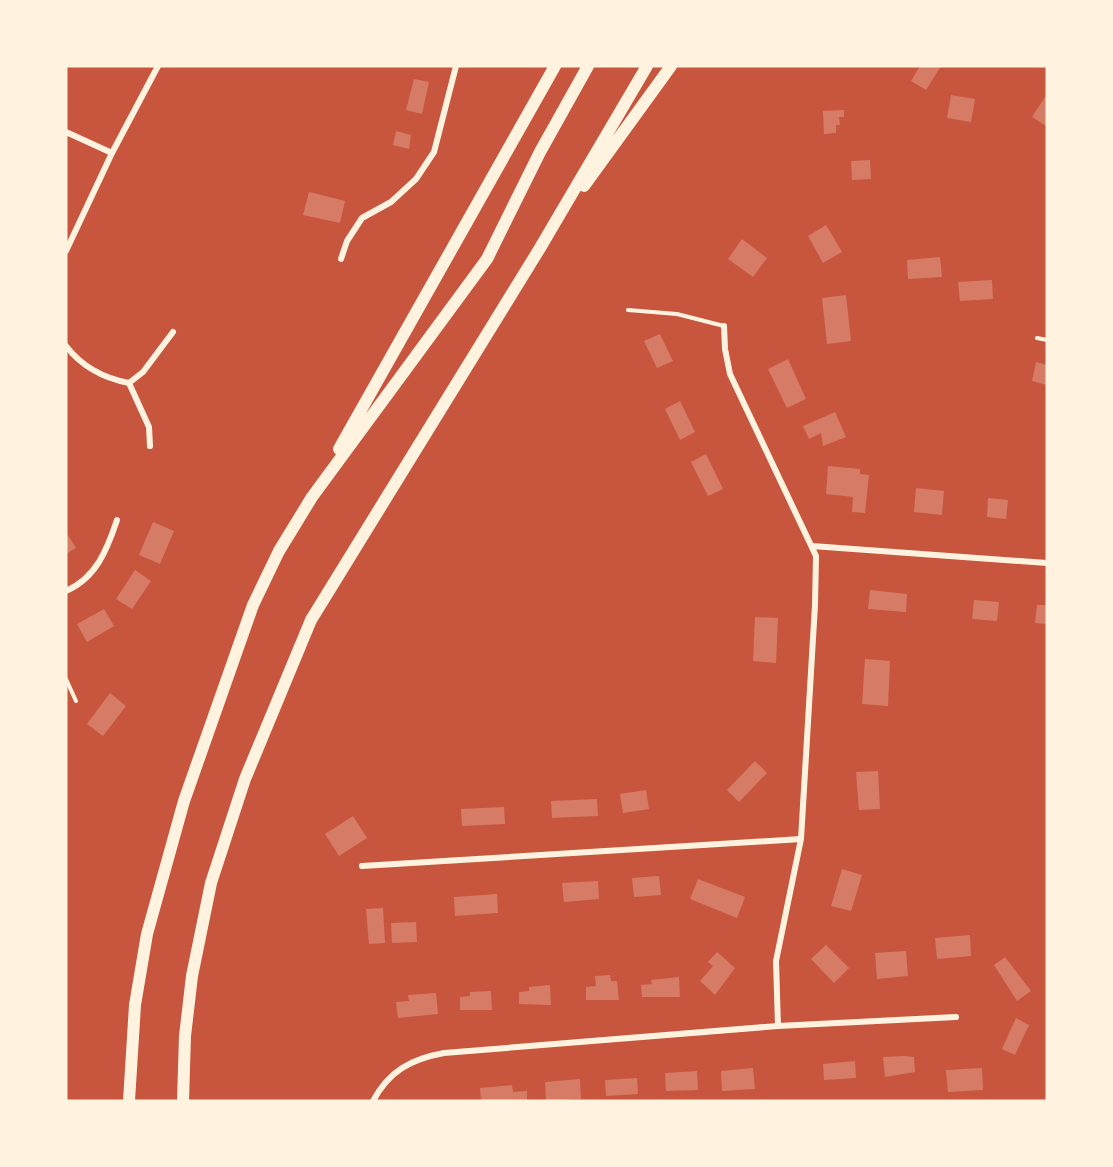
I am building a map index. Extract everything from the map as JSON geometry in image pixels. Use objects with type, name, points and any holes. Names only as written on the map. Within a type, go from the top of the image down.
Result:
[{"type":"highway","points":[[129,1101],[135,1005],[147,934],[184,801],[253,605],[279,551],[312,497],[555,66]]},
{"type":"highway","points":[[312,497],[487,259],[540,152],[588,66]]},
{"type":"highway","points":[[183,1101],[192,976],[211,883],[245,779],[311,620],[540,248],[647,66]]},
{"type":"highway","points":[[540,248],[671,66]]},
{"type":"street","points":[[66,251],[112,153],[158,66]]},
{"type":"street","points":[[341,259],[347,241],[362,218],[391,202],[416,179],[434,152],[456,66]]},
{"type":"street","points":[[66,132],[112,153]]},
{"type":"street","points":[[724,326],[724,349],[730,374],[816,556],[801,839],[776,961],[778,1026]]},
{"type":"street","points":[[129,383],[143,372],[173,332]]},
{"type":"street","points":[[66,346],[87,368],[111,379],[129,383]]},
{"type":"street","points":[[129,383],[149,427],[150,446]]},
{"type":"street","points":[[66,591],[80,585],[106,554],[117,520]]},
{"type":"street","points":[[812,546],[1047,563]]},
{"type":"street","points":[[362,866],[801,839]]},
{"type":"street","points":[[373,1101],[389,1077],[401,1066],[423,1057],[778,1026],[956,1017]]},
{"type":"lane","points":[[628,310],[677,314],[724,326]]},
{"type":"lane","points":[[1037,338],[1047,340]]},
{"type":"lane","points":[[66,678],[76,701]]},
{"type":"building","points":[[920,66],[941,66],[926,90],[911,81]]},
{"type":"building","points":[[414,79],[429,82],[422,114],[406,110]]},
{"type":"building","points":[[1047,94],[1047,124],[1046,126],[1032,117]]},
{"type":"building","points":[[951,95],[975,99],[971,122],[947,118]]},
{"type":"building","points":[[844,110],[844,117],[839,117],[840,125],[836,125],[836,133],[824,134],[823,111]]},
{"type":"building","points":[[396,131],[411,135],[409,149],[393,145]]},
{"type":"building","points":[[870,160],[871,179],[852,180],[851,161]]},
{"type":"building","points":[[309,192],[345,201],[340,223],[303,215]]},
{"type":"building","points":[[826,225],[842,252],[823,263],[808,236]]},
{"type":"building","points":[[742,239],[767,258],[753,277],[728,259]]},
{"type":"building","points":[[940,257],[942,277],[908,279],[907,260]]},
{"type":"building","points":[[992,280],[993,299],[960,301],[958,282]]},
{"type":"building","points":[[846,295],[851,341],[827,344],[822,298]]},
{"type":"building","points":[[660,334],[673,361],[657,368],[644,341]]},
{"type":"building","points":[[788,359],[806,399],[787,408],[768,369]]},
{"type":"building","points":[[1036,362],[1047,365],[1047,385],[1032,381]]},
{"type":"building","points":[[680,401],[695,432],[680,440],[665,409]]},
{"type":"building","points":[[835,412],[846,437],[823,446],[821,433],[809,439],[803,426]]},
{"type":"building","points":[[706,454],[723,489],[708,496],[691,462]]},
{"type":"building","points":[[828,466],[860,469],[860,474],[869,475],[865,513],[852,512],[853,497],[826,494]]},
{"type":"building","points":[[916,488],[944,491],[942,515],[914,512]]},
{"type":"building","points":[[988,498],[1008,500],[1006,519],[987,517]]},
{"type":"building","points":[[153,522],[174,531],[160,564],[139,555]]},
{"type":"building","points":[[66,532],[76,548],[66,554]]},
{"type":"building","points":[[135,570],[151,581],[132,609],[116,599]]},
{"type":"building","points":[[870,590],[907,594],[906,612],[868,609]]},
{"type":"building","points":[[974,600],[999,602],[997,621],[972,619]]},
{"type":"building","points":[[1037,605],[1047,605],[1047,624],[1035,623]]},
{"type":"building","points":[[104,609],[114,626],[87,642],[77,624]]},
{"type":"building","points":[[755,617],[778,618],[776,663],[753,661]]},
{"type":"building","points":[[865,659],[890,661],[888,706],[862,704]]},
{"type":"building","points":[[110,693],[126,706],[103,736],[87,724]]},
{"type":"building","points":[[755,761],[767,773],[739,802],[727,790]]},
{"type":"building","points":[[878,771],[880,809],[859,810],[856,772]]},
{"type":"building","points":[[646,790],[649,809],[623,813],[620,794]]},
{"type":"building","points":[[597,799],[598,816],[552,818],[551,801]]},
{"type":"building","points":[[504,807],[505,824],[462,826],[461,809]]},
{"type":"building","points":[[353,816],[367,838],[339,856],[325,834]]},
{"type":"building","points":[[842,869],[862,875],[851,911],[831,906]]},
{"type":"building","points":[[659,876],[661,895],[634,897],[632,878]]},
{"type":"building","points":[[698,879],[745,897],[737,918],[690,899]]},
{"type":"building","points":[[598,881],[599,899],[564,902],[562,883]]},
{"type":"building","points":[[497,894],[498,913],[455,916],[454,897]]},
{"type":"building","points":[[383,908],[385,943],[369,944],[366,909]]},
{"type":"building","points":[[416,922],[417,942],[392,943],[391,923]]},
{"type":"building","points":[[970,935],[971,956],[937,959],[935,938]]},
{"type":"building","points":[[826,945],[849,968],[834,983],[811,959]]},
{"type":"building","points":[[906,951],[908,976],[877,979],[875,953]]},
{"type":"building","points":[[717,952],[735,968],[715,995],[700,981],[713,966],[708,962]]},
{"type":"building","points":[[1005,957],[1031,991],[1017,1001],[994,965]]},
{"type":"building","points":[[610,975],[611,981],[617,981],[619,1000],[586,1000],[586,987],[596,986],[595,976]]},
{"type":"building","points":[[679,977],[680,997],[642,997],[641,985],[652,984],[651,980]]},
{"type":"building","points":[[550,985],[551,1005],[519,1004],[519,992],[529,991],[529,987]]},
{"type":"building","points":[[491,991],[492,1010],[460,1010],[460,997],[470,996],[470,992]]},
{"type":"building","points":[[436,993],[438,1014],[398,1018],[396,1002],[409,1001],[408,995]]},
{"type":"building","points":[[1016,1018],[1029,1025],[1015,1055],[1002,1049]]},
{"type":"building","points":[[883,1057],[914,1057],[915,1072],[885,1077]]},
{"type":"building","points":[[855,1061],[856,1078],[824,1080],[823,1064]]},
{"type":"building","points":[[753,1068],[755,1089],[722,1091],[721,1071]]},
{"type":"building","points":[[982,1068],[983,1090],[948,1092],[946,1070]]},
{"type":"building","points":[[697,1071],[698,1090],[666,1091],[665,1073]]},
{"type":"building","points":[[637,1078],[638,1094],[606,1096],[605,1080]]},
{"type":"building","points":[[580,1079],[581,1099],[546,1101],[545,1082]]},
{"type":"building","points":[[512,1085],[513,1092],[527,1091],[527,1101],[481,1101],[480,1088]]}]
